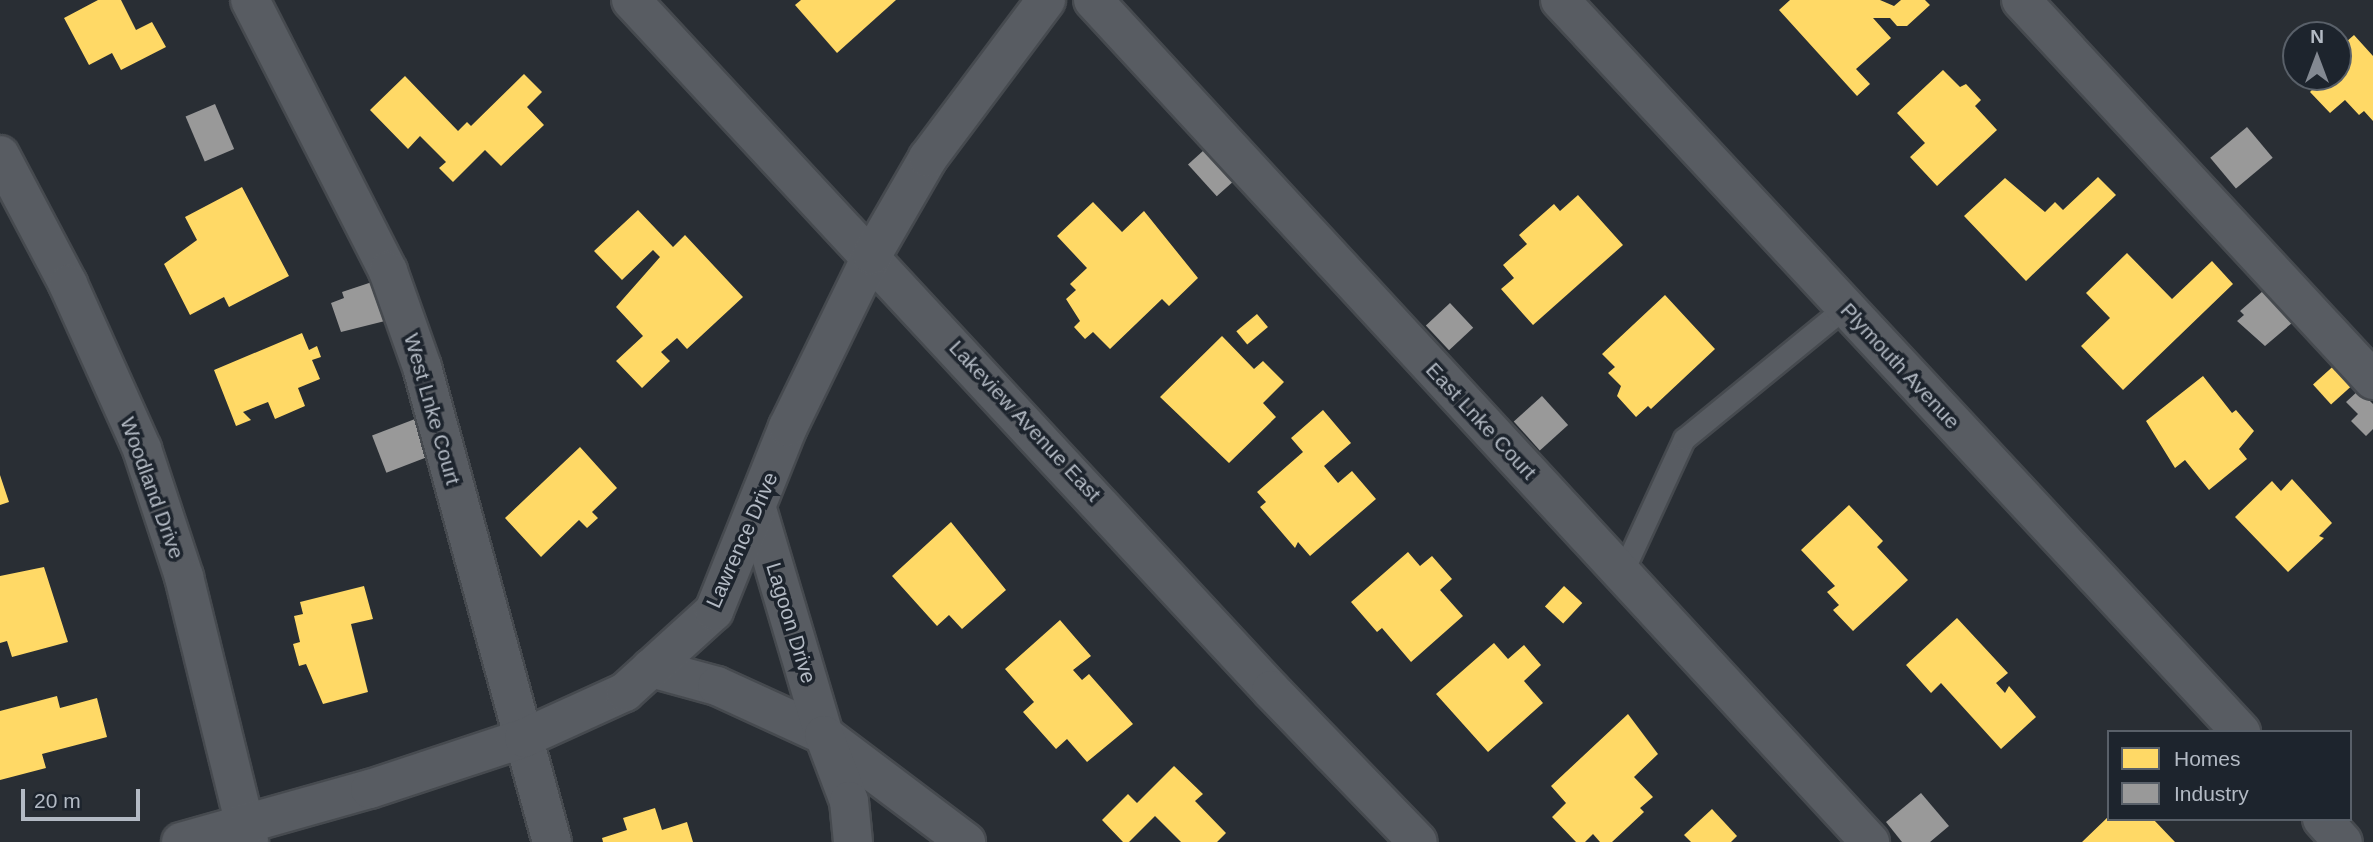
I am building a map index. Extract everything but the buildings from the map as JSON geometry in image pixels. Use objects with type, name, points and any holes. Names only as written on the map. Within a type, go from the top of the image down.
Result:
[{"type":"street","name":"West Lnke Court","points":[[250,0],[388,271],[422,367],[552,842]]},
{"type":"street","name":"Lakeview Avenue East","points":[[631,0],[872,255],[1271,690],[1419,842]]},
{"type":"street","name":"Lawrence Drive","points":[[181,842],[246,834],[524,738],[625,692],[714,611],[758,512],[788,427],[872,255],[928,158],[1046,0]]},
{"type":"street","name":"East Lnke Court","points":[[1093,0],[1870,842]]},
{"type":"street","name":"Plymouth Avenue","points":[[1560,0],[2239,730]]},
{"type":"street","points":[[2021,0],[2373,380]]},
{"type":"street","name":"Woodland Drive","points":[[0,155],[68,284],[142,449],[184,577],[246,834]]},
{"type":"street","name":"Lagoon Drive","points":[[758,512],[824,735],[849,801],[853,842]]},
{"type":"street","points":[[651,668],[717,686],[824,735],[966,842]]},
{"type":"street","points":[[2324,821],[2343,842]]},
{"type":"lane","points":[[1622,573],[1684,439],[1845,307]]}]
